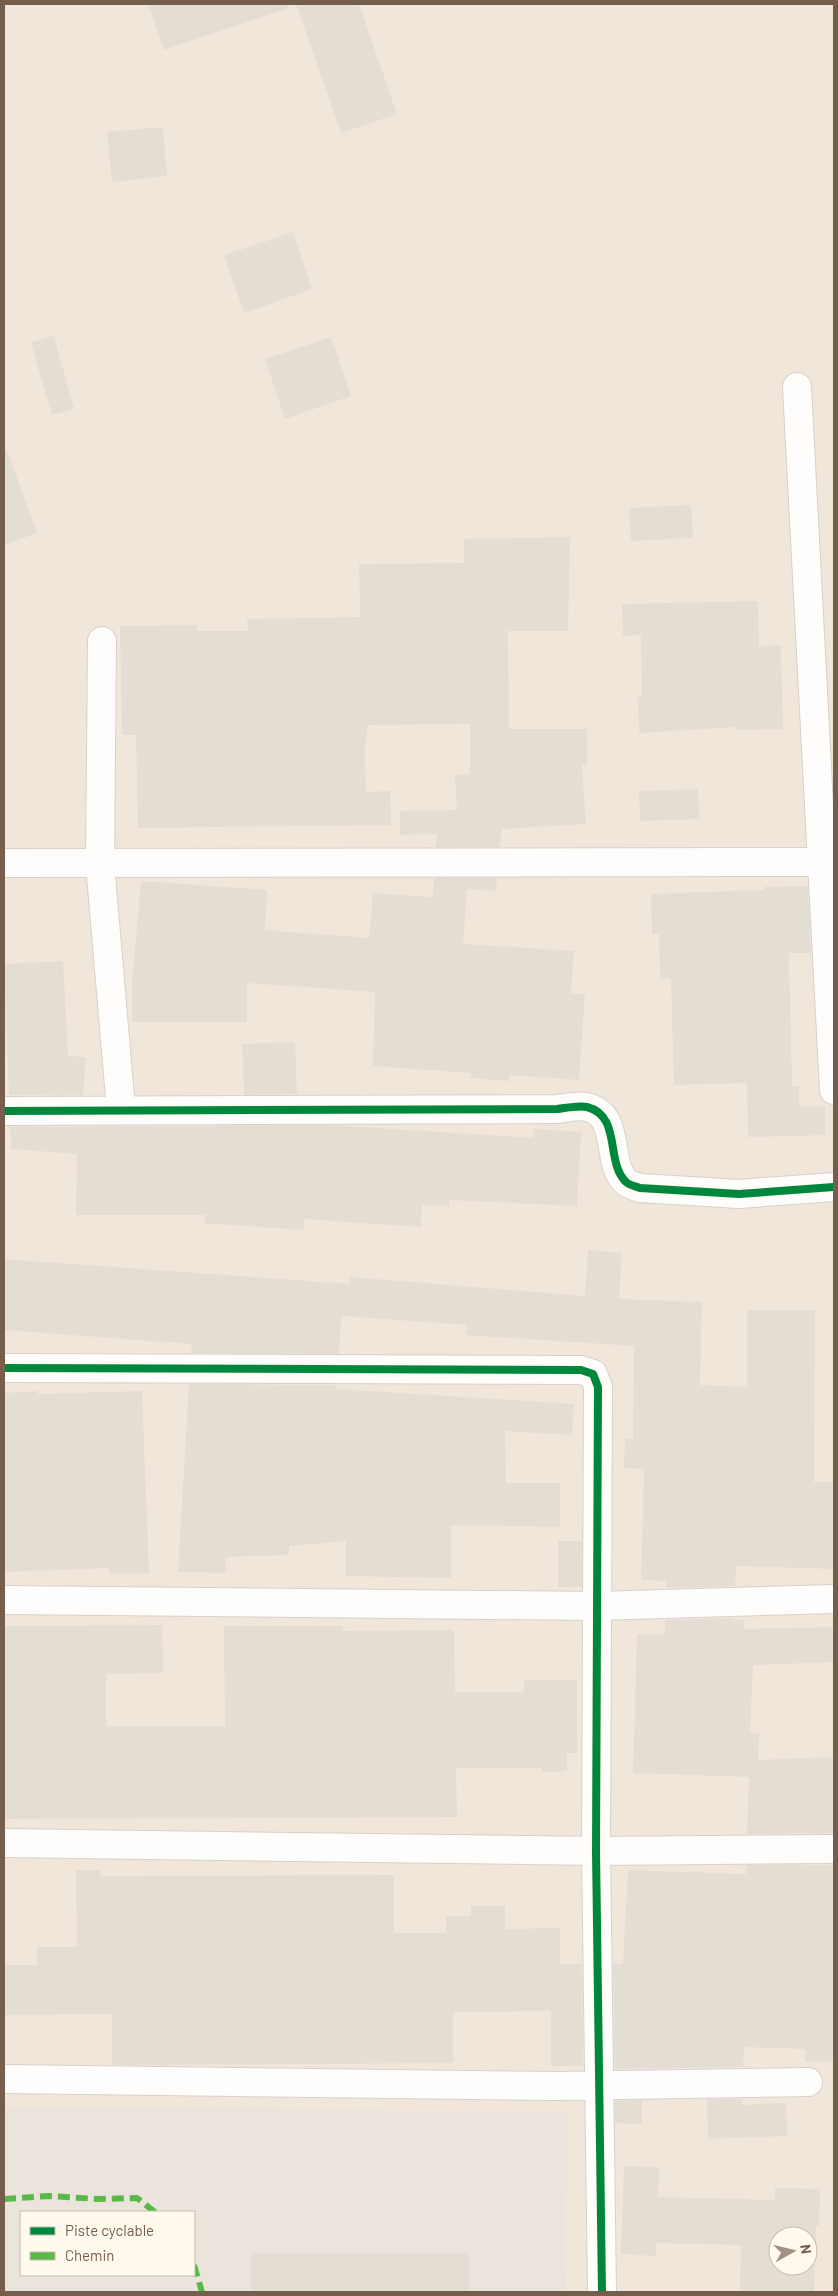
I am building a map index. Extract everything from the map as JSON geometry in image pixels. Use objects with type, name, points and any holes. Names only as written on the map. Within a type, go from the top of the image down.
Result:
[{"type":"street","points":[[797,387],[829,862],[834,1090]]},
{"type":"street","points":[[102,641],[100,864],[120,1109]]},
{"type":"street","points":[[4,864],[829,862]]},
{"type":"street","points":[[4,1111],[120,1109],[557,1109],[586,1107],[601,1114],[608,1126],[620,1174],[627,1183],[640,1188],[739,1194],[834,1187]]},
{"type":"street","points":[[4,1368],[581,1370],[593,1374],[598,1387],[596,1851],[602,2292]]},
{"type":"street","points":[[4,1600],[596,1606],[834,1599]]},
{"type":"street","points":[[4,1843],[596,1851],[834,1849]]},
{"type":"street","points":[[4,2080],[556,2086],[808,2082]]},
{"type":"shaded area","points":[[4,4],[834,4],[834,2292],[4,2292]]},
{"type":"shaded area","points":[[4,2107],[567,2112],[566,2292],[4,2292]]},
{"type":"building","points":[[148,4],[288,4],[289,8],[164,50]]},
{"type":"building","points":[[296,4],[359,4],[397,114],[341,133]]},
{"type":"building","points":[[163,127],[167,176],[112,182],[107,132]]},
{"type":"building","points":[[293,232],[312,289],[244,313],[224,255]]},
{"type":"building","points":[[54,336],[74,409],[52,415],[31,342]]},
{"type":"building","points":[[331,337],[351,396],[285,419],[265,359]]},
{"type":"building","points":[[4,450],[7,450],[37,533],[4,545]]},
{"type":"building","points":[[691,505],[693,538],[631,541],[629,508]]},
{"type":"building","points":[[570,537],[568,631],[508,631],[509,729],[587,729],[587,765],[582,765],[586,824],[502,829],[500,847],[436,847],[437,834],[400,835],[400,811],[457,810],[455,775],[470,774],[470,724],[368,725],[365,748],[366,792],[390,791],[391,825],[138,828],[136,735],[122,735],[120,626],[198,625],[198,631],[248,631],[247,619],[360,617],[359,564],[464,563],[464,539]]},
{"type":"building","points":[[758,601],[759,646],[781,645],[783,729],[735,730],[735,727],[639,733],[638,697],[642,697],[641,635],[623,636],[622,604]]},
{"type":"building","points":[[698,789],[699,819],[640,821],[639,791]]},
{"type":"building","points":[[434,878],[497,878],[496,891],[467,889],[463,944],[574,951],[571,993],[585,994],[579,1080],[509,1075],[509,1081],[470,1078],[471,1073],[373,1066],[375,992],[247,983],[247,1022],[132,1022],[132,985],[141,881],[267,890],[265,930],[369,938],[373,893],[433,897]]},
{"type":"building","points":[[808,886],[811,953],[789,953],[792,1086],[799,1086],[799,1107],[825,1106],[825,1135],[748,1137],[747,1083],[674,1085],[671,979],[660,979],[659,934],[652,934],[651,894],[764,890],[764,887]]},
{"type":"building","points":[[63,961],[68,1056],[86,1057],[83,1095],[9,1095],[4,964]]},
{"type":"building","points":[[295,1042],[297,1094],[244,1095],[242,1044]]},
{"type":"building","points":[[328,1125],[534,1138],[534,1129],[581,1132],[577,1206],[449,1200],[449,1206],[422,1205],[421,1227],[304,1219],[304,1230],[204,1223],[205,1215],[76,1215],[77,1154],[11,1149],[10,1127]]},
{"type":"building","points":[[588,1250],[622,1253],[619,1299],[702,1302],[700,1385],[747,1387],[747,1310],[815,1310],[814,1482],[834,1482],[834,1569],[736,1566],[735,1586],[666,1588],[667,1581],[641,1580],[644,1469],[624,1468],[625,1439],[633,1439],[634,1346],[466,1335],[467,1325],[341,1316],[339,1354],[191,1353],[192,1344],[4,1330],[4,1259],[349,1284],[350,1277],[585,1296]]},
{"type":"building","points":[[189,1384],[337,1385],[336,1389],[574,1404],[572,1435],[505,1431],[506,1483],[560,1483],[560,1527],[451,1525],[451,1578],[346,1576],[346,1541],[289,1546],[289,1555],[225,1557],[226,1573],[178,1572]]},
{"type":"building","points":[[38,1391],[38,1394],[142,1391],[149,1573],[110,1574],[109,1568],[4,1572],[4,1393]]},
{"type":"building","points":[[558,1541],[582,1541],[582,1587],[558,1587]]},
{"type":"building","points":[[734,1618],[734,1620],[744,1620],[744,1629],[834,1627],[834,1662],[753,1665],[750,1733],[759,1733],[758,1760],[834,1757],[834,1833],[747,1834],[749,1777],[633,1773],[637,1634],[665,1635],[665,1620]]},
{"type":"building","points":[[162,1625],[163,1673],[106,1674],[106,1726],[225,1726],[224,1626],[343,1626],[343,1631],[454,1630],[455,1692],[524,1692],[524,1680],[577,1680],[577,1753],[567,1753],[567,1771],[542,1772],[542,1768],[456,1768],[457,1817],[4,1819],[4,1626]]},
{"type":"building","points":[[746,1865],[834,1865],[834,2061],[805,2062],[805,2049],[744,2047],[743,2067],[615,2069],[613,1964],[623,1964],[628,1870],[746,1874]]},
{"type":"building","points":[[76,1870],[100,1870],[100,1876],[394,1875],[394,1933],[446,1933],[446,1916],[471,1916],[471,1906],[505,1906],[505,1929],[560,1928],[560,1964],[582,1964],[583,2066],[551,2066],[551,2011],[453,2012],[453,2063],[112,2065],[112,2014],[4,2015],[4,1965],[37,1965],[37,1947],[77,1947]]},
{"type":"building","points":[[707,2099],[742,2099],[742,2105],[786,2103],[787,2136],[708,2139]]},
{"type":"building","points":[[642,2100],[642,2124],[615,2123],[615,2101]]},
{"type":"building","points":[[624,2166],[659,2167],[658,2197],[775,2200],[775,2188],[820,2189],[819,2226],[768,2226],[768,2276],[814,2276],[814,2292],[740,2291],[741,2245],[656,2243],[656,2256],[621,2254]]},
{"type":"building","points":[[251,2253],[470,2253],[470,2292],[251,2292]]},
{"type":"marked path","points":[[4,2199],[49,2196],[98,2199],[137,2198],[154,2211]]},
{"type":"marked path","points":[[195,2268],[202,2292]]},
{"type":"cycle path","points":[[4,1111],[557,1109],[584,1106],[598,1112],[605,1120],[609,1129],[616,1163],[620,1173],[630,1185],[640,1188],[739,1194],[834,1187]]},
{"type":"cycle path","points":[[4,1368],[581,1370],[593,1374],[598,1387],[596,1851],[602,2292]]}]
